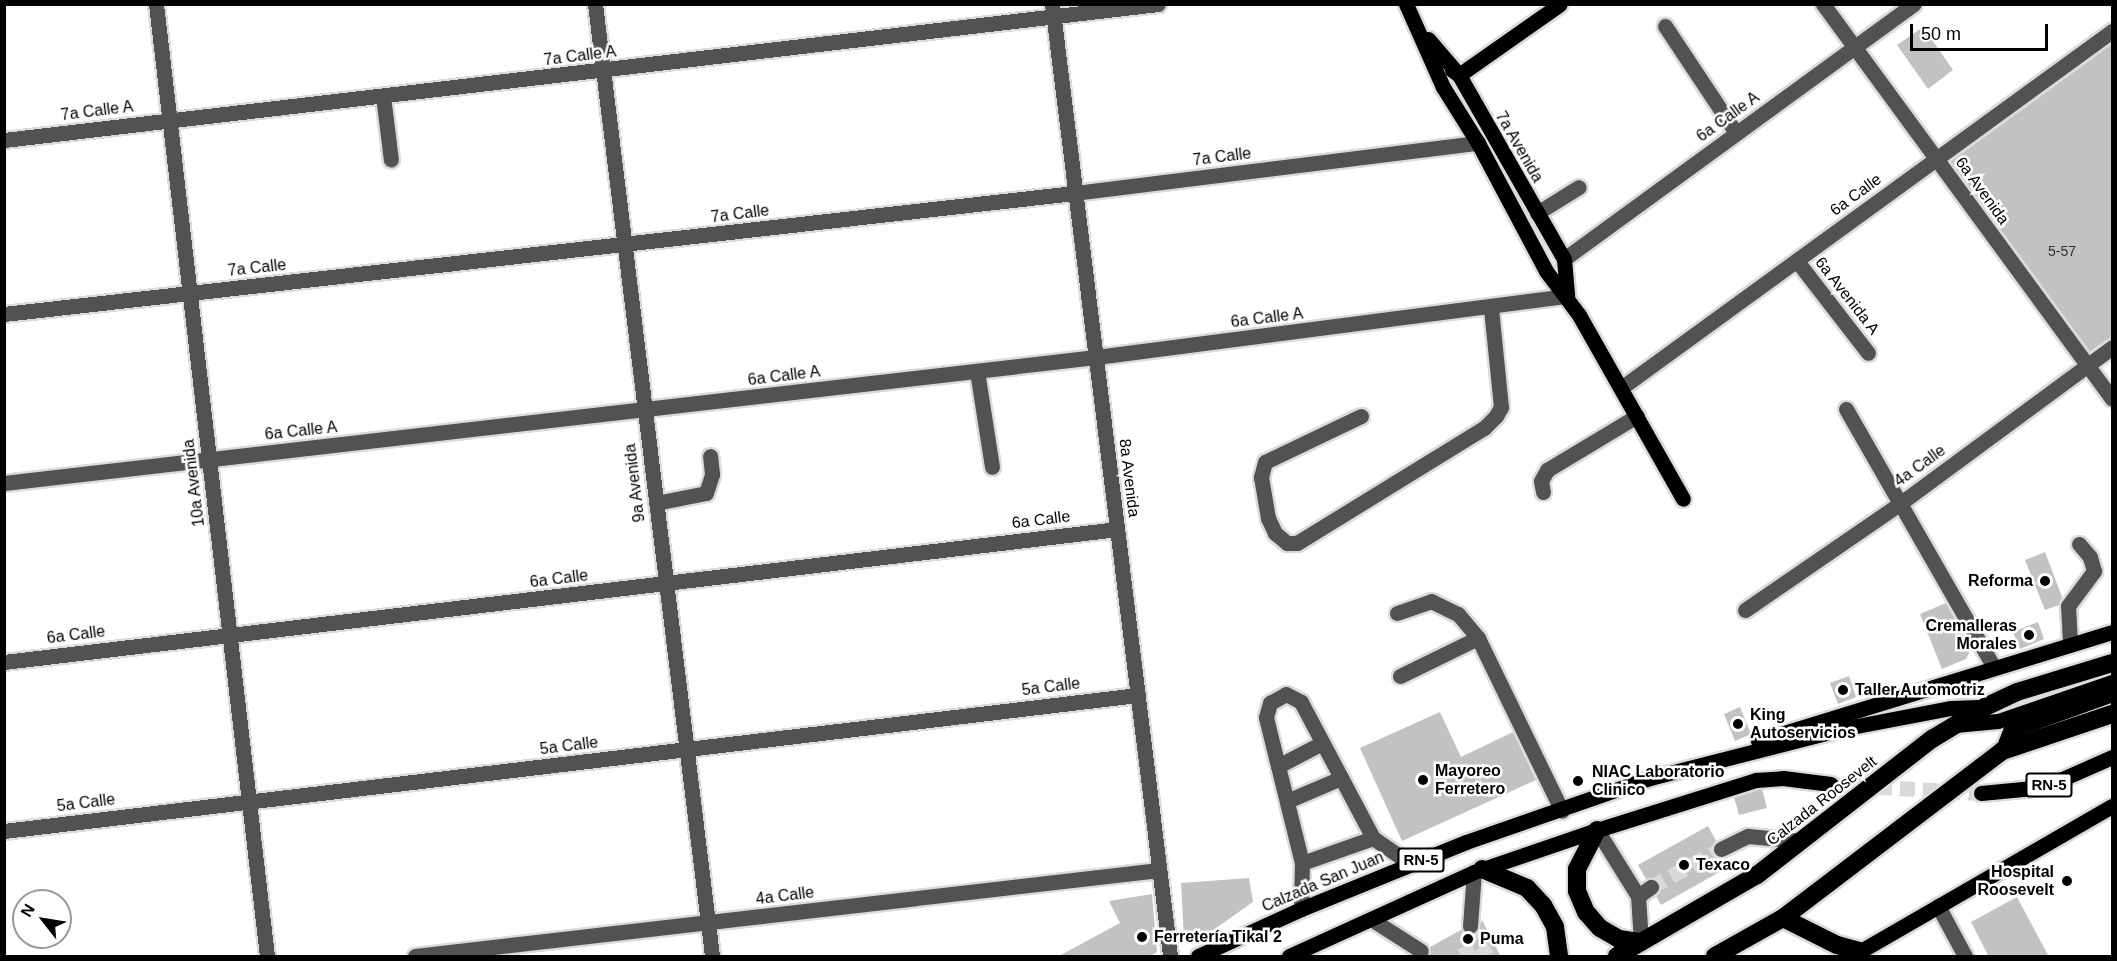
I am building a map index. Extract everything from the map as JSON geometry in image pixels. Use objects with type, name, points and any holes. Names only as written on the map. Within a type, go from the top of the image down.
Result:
[{"type":"highway","name":"Calzada Roosevelt","points":[[1617,957],[1757,875],[1955,725],[1985,707],[2017,692],[2112,663]]},
{"type":"highway","points":[[1715,957],[1783,918],[2002,751],[2112,714]]},
{"type":"highway","points":[[1598,830],[1577,869],[1577,891],[1586,912],[1600,928],[1619,939],[1641,942]]},
{"type":"highway","points":[[1478,871],[1527,888],[1544,905],[1555,927],[1559,957]]},
{"type":"highway","points":[[1783,918],[1856,954]]},
{"type":"main road","name":"7a Avenida","points":[[1406,4],[1418,26],[1443,87],[1478,142],[1546,271],[1567,296],[1683,499]]},
{"type":"main road","points":[[1431,59],[1459,75],[1560,4]]},
{"type":"main road","name":"7a Avenida","points":[[1418,26],[1459,75],[1564,258],[1567,296]]},
{"type":"main road","points":[[1650,778],[1993,666],[2112,632]]},
{"type":"main road","points":[[1955,725],[1998,722],[2112,682]]},
{"type":"main road","points":[[2002,751],[2010,730],[2112,694]]},
{"type":"main road","name":"Calzada San Juan","points":[[1198,957],[1301,909],[1411,864],[1562,812],[1650,778],[1846,728],[1951,708],[1985,707]]},
{"type":"main road","name":"RN-5","points":[[1981,793],[2044,787],[2112,757]]},
{"type":"main road","name":"RN-5","points":[[1289,957],[1478,871],[1598,830],[1756,780],[1784,778],[1831,784]]},
{"type":"main road","points":[[1856,954],[2112,806]]},
{"type":"street","name":"10a Avenida","points":[[156,4],[267,957]]},
{"type":"street","name":"9a Avenida","points":[[595,4],[712,957]]},
{"type":"street","name":"7a Calle A","points":[[4,140],[603,71],[1052,11],[1158,4]]},
{"type":"street","name":"6a Avenida","points":[[1823,4],[2112,399]]},
{"type":"street","name":"6a Calle A","points":[[1564,258],[1914,4]]},
{"type":"street","name":"8a Avenida","points":[[1052,11],[1170,957]]},
{"type":"street","points":[[1665,26],[1736,133]]},
{"type":"street","name":"6a Calle","points":[[1621,388],[2112,31]]},
{"type":"street","points":[[383,96],[391,160]]},
{"type":"street","name":"7a Calle","points":[[4,314],[1075,193],[1478,142]]},
{"type":"street","points":[[1537,213],[1579,187]]},
{"type":"street","name":"6a Avenida A","points":[[1797,261],[1868,353]]},
{"type":"street","name":"6a Calle A","points":[[4,483],[645,411],[1491,309],[1567,296]]},
{"type":"street","points":[[1361,416],[1265,462],[1261,477],[1268,518],[1275,533],[1287,543],[1297,543],[1497,416],[1501,407],[1491,309]]},
{"type":"street","name":"4a Calle","points":[[1745,610],[1902,502],[2112,347]]},
{"type":"street","points":[[977,371],[992,467]]},
{"type":"street","points":[[1846,409],[1902,502],[1993,666]]},
{"type":"street","points":[[1543,492],[1541,481],[1547,470],[1637,416]]},
{"type":"street","points":[[656,503],[706,493],[712,474],[710,456]]},
{"type":"street","name":"6a Calle","points":[[4,662],[666,585],[1117,529]]},
{"type":"street","points":[[2070,643],[2068,606],[2094,571],[2090,557],[2079,544]]},
{"type":"street","points":[[1397,613],[1431,601],[1458,614],[1478,638],[1562,812]]},
{"type":"street","points":[[1400,676],[1478,638]]},
{"type":"street","points":[[1301,909],[1302,863],[1266,710],[1270,703],[1286,694],[1301,702],[1372,838],[1411,864]]},
{"type":"street","name":"5a Calle","points":[[4,831],[1138,695]]},
{"type":"street","points":[[1278,766],[1322,743]]},
{"type":"street","points":[[1287,801],[1341,778]]},
{"type":"street","points":[[1598,830],[1644,891],[1641,942]]},
{"type":"street","points":[[1721,849],[1748,836],[1802,841]]},
{"type":"street","points":[[1302,863],[1372,838]]},
{"type":"street","name":"4a Calle","points":[[415,957],[1160,870]]},
{"type":"street","points":[[1470,926],[1478,871]]},
{"type":"street","points":[[1938,906],[1965,957]]},
{"type":"street","points":[[1371,919],[1420,951]]},
{"type":"building","points":[[1923,27],[1953,70],[1928,89],[1897,45]]},
{"type":"building","points":[[2112,44],[2112,337],[2089,352],[1950,162]]},
{"type":"building","name":"Reforma","points":[[2045,552],[2062,597],[2059,605],[2045,610],[2025,560]]},
{"type":"building","points":[[1946,603],[1971,649],[1966,659],[1942,669],[1920,614]]},
{"type":"building","name":"Cremalleras Morales","points":[[2038,622],[2044,639],[2020,649],[2013,632]]},
{"type":"building","name":"Taller Automotriz","points":[[1849,676],[1856,697],[1838,704],[1830,683]]},
{"type":"building","name":"King Autoservicios","points":[[1740,707],[1751,734],[1735,741],[1724,714]]},
{"type":"building","name":"Mayoreo Ferretero","points":[[1440,712],[1461,757],[1513,732],[1536,780],[1402,841],[1360,748]]},
{"type":"building","points":[[1762,789],[1767,808],[1739,815],[1734,797]]},
{"type":"building","name":"Texaco","points":[[1708,826],[1716,841],[1713,854],[1726,858],[1730,866],[1661,905],[1656,896],[1659,882],[1646,879],[1638,865]]},
{"type":"building","points":[[1249,878],[1253,902],[1202,938],[1184,939],[1181,883]]},
{"type":"building","points":[[1152,894],[1157,952],[1149,957],[1057,957],[1120,923],[1109,901]]},
{"type":"building","points":[[2017,897],[2049,957],[1989,957],[1971,922]]},
{"type":"building","name":"Puma","points":[[1482,920],[1501,957],[1429,957],[1430,947],[1461,930],[1475,934]]},
{"type":"tunnel","points":[[1831,784],[1981,793]]},
{"type":"tunnel","points":[[1651,887],[1721,849]]},
{"type":"tunnel","points":[[1470,926],[1487,956]]},
{"type":"tunnel","points":[[1461,956],[1481,946]]},
{"type":"place","name":"Reforma","points":[[2045,581]]},
{"type":"place","name":"Cremalleras Morales","points":[[2029,635]]},
{"type":"place","name":"Taller Automotriz","points":[[1843,690]]},
{"type":"place","name":"King Autoservicios","points":[[1738,724]]},
{"type":"place","name":"Mayoreo Ferretero","points":[[1423,780]]},
{"type":"place","name":"NIAC Laboratorio Clinico","points":[[1578,781]]},
{"type":"place","name":"Texaco","points":[[1684,865]]},
{"type":"place","name":"Hospital Roosevelt","points":[[2067,881]]},
{"type":"place","name":"Ferretería Tikal 2","points":[[1142,937]]},
{"type":"place","name":"Puma","points":[[1468,939]]}]
